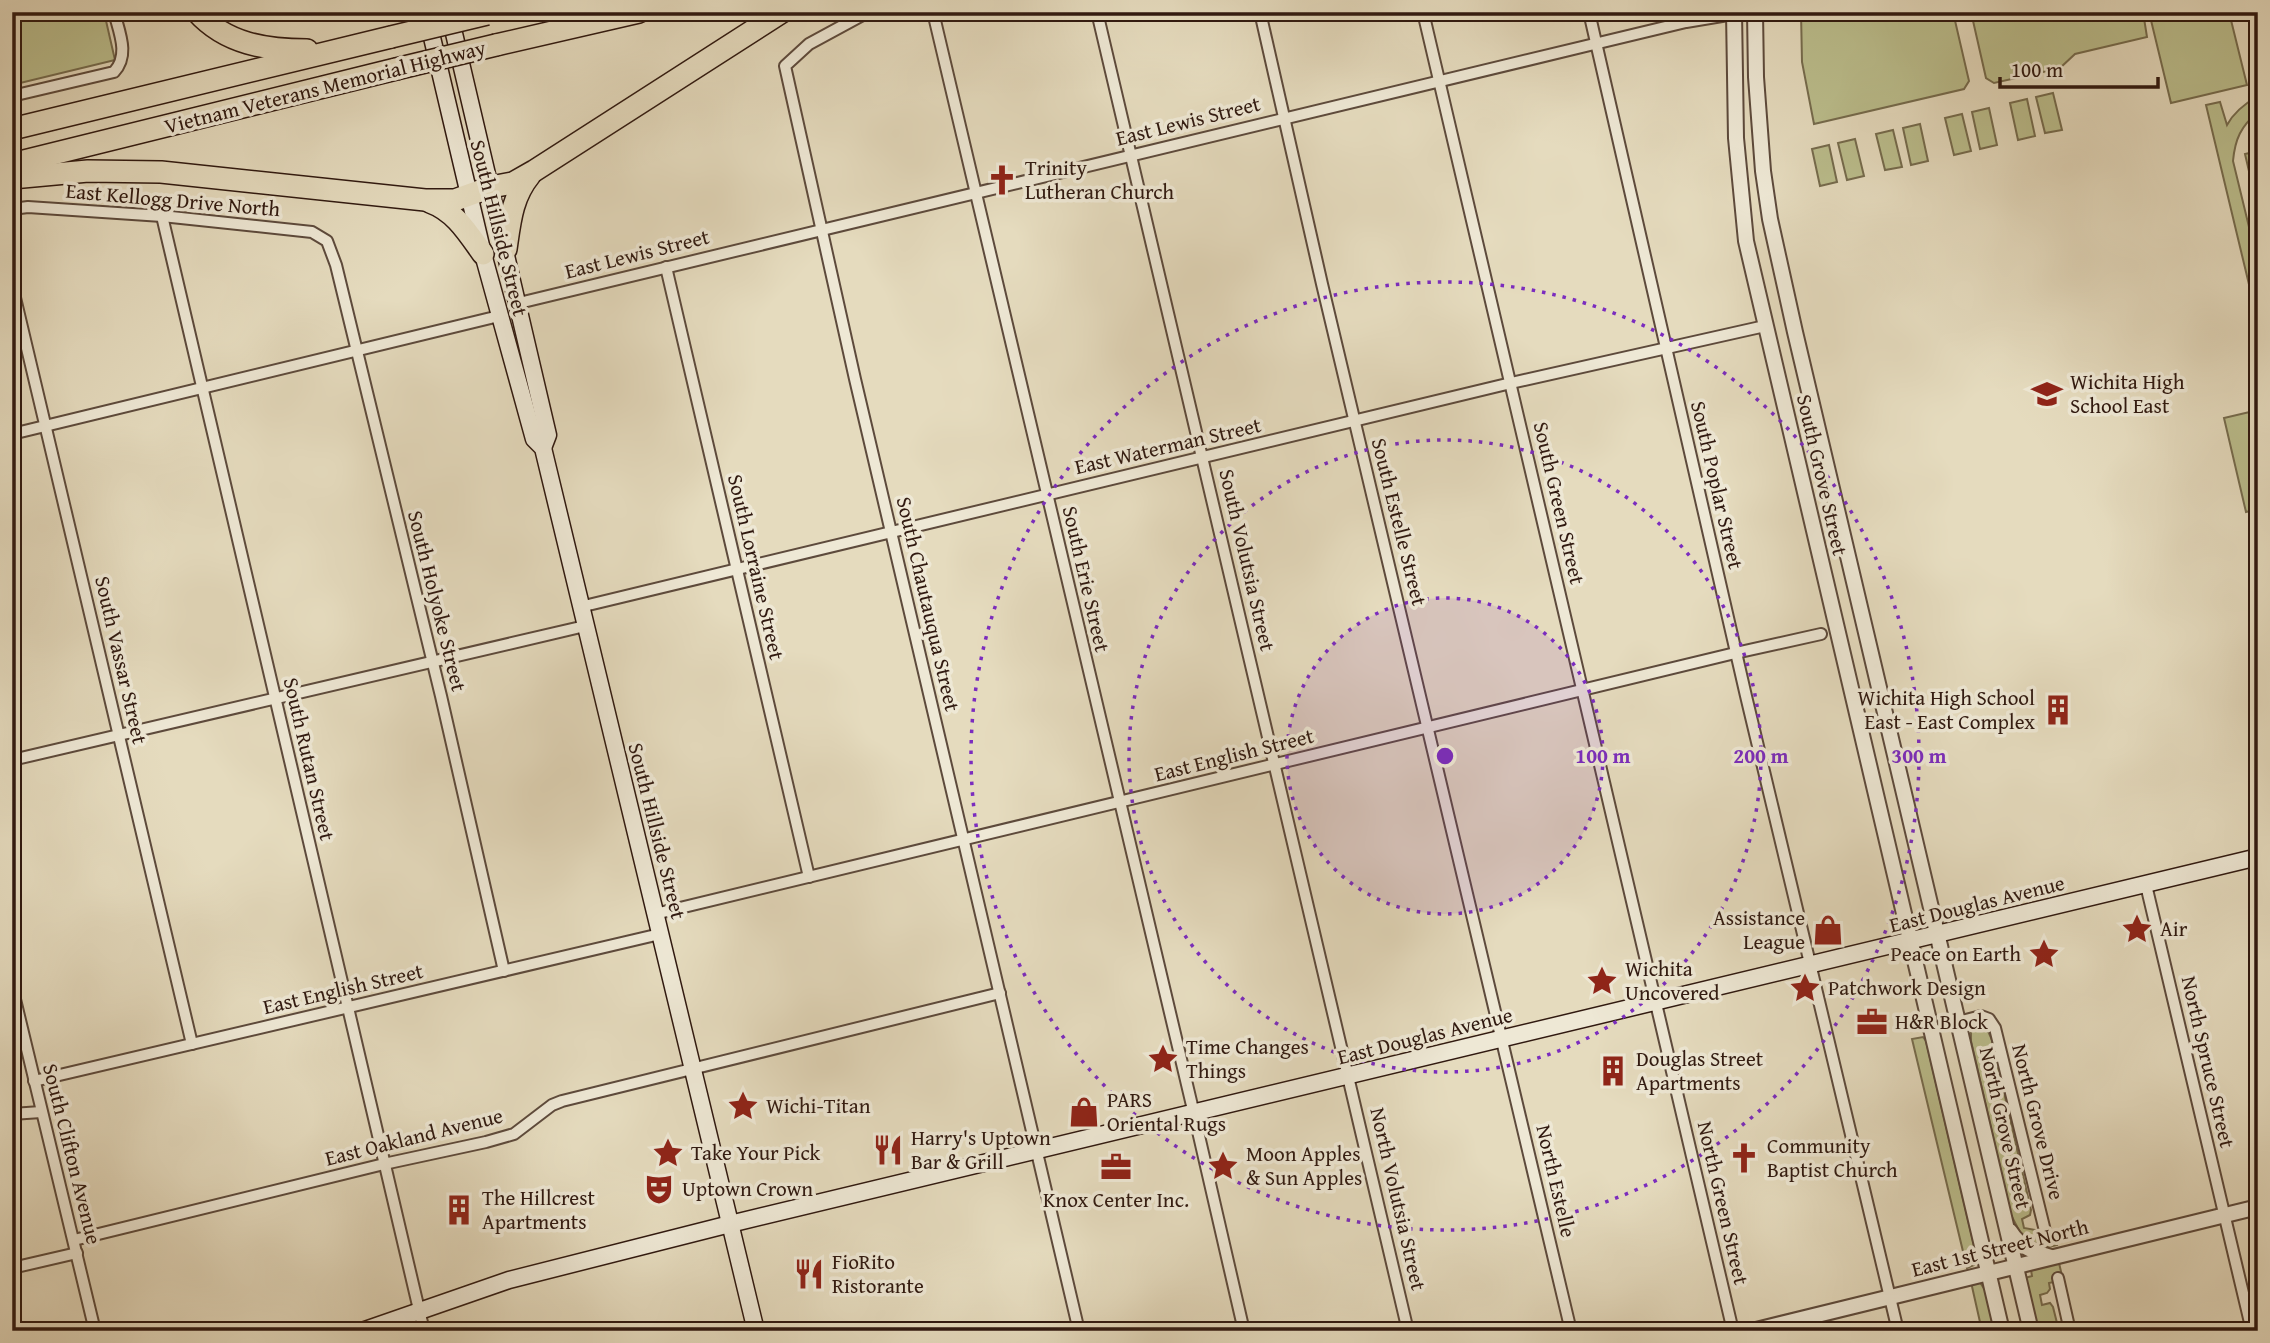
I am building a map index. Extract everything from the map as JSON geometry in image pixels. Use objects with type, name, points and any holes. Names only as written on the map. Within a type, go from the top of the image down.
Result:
[{"type":"highway","points":[[197,12],[216,29],[251,45],[288,50],[334,50]]},
{"type":"highway","name":"Vietnam Veterans Memorial Highway","points":[[12,164],[639,12]]},
{"type":"highway","points":[[12,178],[89,171],[161,172],[425,200],[455,200],[491,187],[513,183],[534,171],[782,12]]},
{"type":"highway","name":"Vietnam Veterans Memorial Highway","points":[[12,128],[491,13]]},
{"type":"highway","points":[[506,249],[513,205],[520,187],[534,171]]},
{"type":"highway","points":[[425,200],[443,206],[456,218],[483,254]]},
{"type":"main road","name":"South Hillside Street","points":[[426,12],[499,316],[534,439],[543,449],[756,1331]]},
{"type":"main road","name":"South Hillside Street","points":[[449,12],[548,435],[543,449]]},
{"type":"main road","name":"East Douglas Avenue","points":[[362,1331],[509,1280],[730,1224],[2258,857]]},
{"type":"street","points":[[12,96],[114,72],[121,65],[124,55],[114,12]]},
{"type":"street","name":"South Chautauqua Street","points":[[868,12],[809,44],[785,66],[891,533],[1079,1331]]},
{"type":"street","name":"South Erie Street","points":[[933,12],[1195,1114],[1244,1331]]},
{"type":"street","name":"South Volutsia Street","points":[[1097,12],[1349,1076]]},
{"type":"street","name":"South Estelle Street","points":[[1260,12],[1503,1039]]},
{"type":"street","name":"South Green Street","points":[[1423,12],[1656,1003]]},
{"type":"street","name":"South Poplar Street","points":[[1589,12],[1736,653],[1899,1331]]},
{"type":"street","name":"South Grove Street","points":[[1755,12],[1758,134],[1770,219],[1937,935]]},
{"type":"street","name":"East Lewis Street","points":[[519,303],[1596,43],[1738,13]]},
{"type":"street","name":"South Grove Street","points":[[1738,13],[1736,138],[1746,241],[1911,942]]},
{"type":"street","name":"East Kellogg Drive North","points":[[12,209],[27,207],[162,216],[312,233],[327,241]]},
{"type":"street","name":"South Rutan Street","points":[[162,216],[424,1331]]},
{"type":"street","name":"South Holyoke Street","points":[[327,241],[336,265],[504,971]]},
{"type":"street","name":"South Lorraine Street","points":[[666,267],[809,877]]},
{"type":"street","name":"South Vassar Street","points":[[12,285],[192,1044]]},
{"type":"street","points":[[12,434],[499,316]]},
{"type":"street","name":"East Waterman Street","points":[[580,607],[1511,383],[1765,326]]},
{"type":"street","points":[[12,760],[585,626]]},
{"type":"street","name":"East English Street","points":[[655,914],[1821,634]]},
{"type":"street","name":"North Spruce Street","points":[[2146,885],[2252,1331]]},
{"type":"street","name":"East English Street","points":[[34,1081],[660,934]]},
{"type":"street","name":"North Grove Street","points":[[1937,935],[2031,1331]]},
{"type":"street","points":[[1911,942],[2003,1331]]},
{"type":"street","name":"South Clifton Avenue","points":[[12,987],[95,1331]]},
{"type":"street","name":"East Oakland Avenue","points":[[74,1240],[514,1134],[552,1105],[562,1101],[1000,993]]},
{"type":"street","name":"North Green Street","points":[[1656,1003],[1733,1331]]},
{"type":"street","name":"North Grove Drive","points":[[1958,1022],[1981,1016],[1989,1019],[2000,1041],[2046,1235]]},
{"type":"street","name":"North Estelle","points":[[1503,1039],[1571,1331]]},
{"type":"street","name":"North Volutsia Street","points":[[1349,1076],[1408,1331]]},
{"type":"street","points":[[12,1114],[41,1112]]},
{"type":"street","name":"East 1st Street North","points":[[1752,1331],[2258,1207]]},
{"type":"street","points":[[2005,1222],[2022,1245],[2033,1252],[2052,1257]]},
{"type":"street","points":[[12,1268],[77,1253]]},
{"type":"street","points":[[2057,1278],[2070,1331]]},
{"type":"green space","points":[[12,12],[104,12],[115,60],[12,85]]},
{"type":"green space","points":[[1801,12],[1953,12],[1969,81],[1964,89],[1814,124],[1802,62]]},
{"type":"green space","points":[[1971,12],[2143,12],[2147,37],[2075,54],[2060,68],[1994,83],[1986,78]]},
{"type":"green space","points":[[2149,12],[2229,12],[2247,85],[2171,103]]},
{"type":"green space","points":[[2053,93],[2062,130],[2045,133],[2036,97]]},
{"type":"green space","points":[[2258,96],[2258,112],[2247,122],[2240,134],[2233,161],[2258,264],[2258,322],[2206,105],[2220,102],[2227,125],[2240,109]]},
{"type":"green space","points":[[2027,99],[2035,136],[2018,140],[2010,103]]},
{"type":"green space","points":[[1989,108],[1997,145],[1980,149],[1972,112]]},
{"type":"green space","points":[[1962,114],[1971,151],[1954,155],[1945,118]]},
{"type":"green space","points":[[1920,124],[1928,161],[1911,165],[1903,128]]},
{"type":"green space","points":[[1893,130],[1902,167],[1885,170],[1876,134]]},
{"type":"green space","points":[[1855,139],[1864,176],[1847,180],[1838,143]]},
{"type":"green space","points":[[1829,145],[1837,182],[1820,186],[1812,149]]},
{"type":"green space","points":[[2258,151],[2258,210],[2245,154]]},
{"type":"green space","points":[[2258,410],[2258,509],[2246,512],[2224,418]]},
{"type":"green space","points":[[1982,1026],[1992,1040],[2031,1210],[2030,1215],[2022,1219],[2024,1228],[2035,1230],[2040,1237],[2055,1234],[2057,1245],[2040,1249],[2024,1240],[2011,1215],[1971,1041],[1971,1029]]},
{"type":"green space","points":[[1923,1037],[1976,1254],[1974,1265],[1967,1268],[1912,1039]]},
{"type":"green space","points":[[2059,1263],[2063,1280],[2049,1283],[2050,1289],[2047,1293],[2040,1295],[2042,1305],[2050,1303],[2053,1307],[2059,1331],[2038,1331],[2025,1278],[2032,1276],[2031,1270]]},
{"type":"green space","points":[[1979,1281],[1985,1290],[1995,1331],[1982,1331],[1971,1282]]},
{"type":"place","name":"Trinity Lutheran Church","points":[[1002,180]]},
{"type":"place","name":"Wichita High School East","points":[[2047,394]]},
{"type":"place","name":"Wichita High School East - East Complex","points":[[2058,710]]},
{"type":"place","name":"Air","points":[[2137,929]]},
{"type":"place","name":"Assistance League","points":[[1828,930]]},
{"type":"place","name":"Peace on Earth","points":[[2044,954]]},
{"type":"place","name":"Wichita Uncovered","points":[[1602,981]]},
{"type":"place","name":"Patchwork Design","points":[[1805,988]]},
{"type":"place","name":"H&R Block","points":[[1872,1022]]},
{"type":"place","name":"Time Changes Things","points":[[1163,1059]]},
{"type":"place","name":"Douglas Street Apartments","points":[[1613,1071]]},
{"type":"place","name":"Wichi-Titan","points":[[743,1106]]},
{"type":"place","name":"PARS Oriental Rugs","points":[[1084,1112]]},
{"type":"place","name":"Harry's Uptown Bar & Grill","points":[[888,1150]]},
{"type":"place","name":"Take Your Pick","points":[[668,1153]]},
{"type":"place","name":"Community Baptist Church","points":[[1744,1158]]},
{"type":"place","name":"Moon Apples & Sun Apples","points":[[1223,1166]]},
{"type":"place","name":"Knox Center Inc.","points":[[1116,1167]]},
{"type":"place","name":"Uptown Crown","points":[[659,1189]]},
{"type":"place","name":"The Hillcrest Apartments","points":[[459,1210]]},
{"type":"place","name":"FioRito Ristorante","points":[[809,1274]]}]
